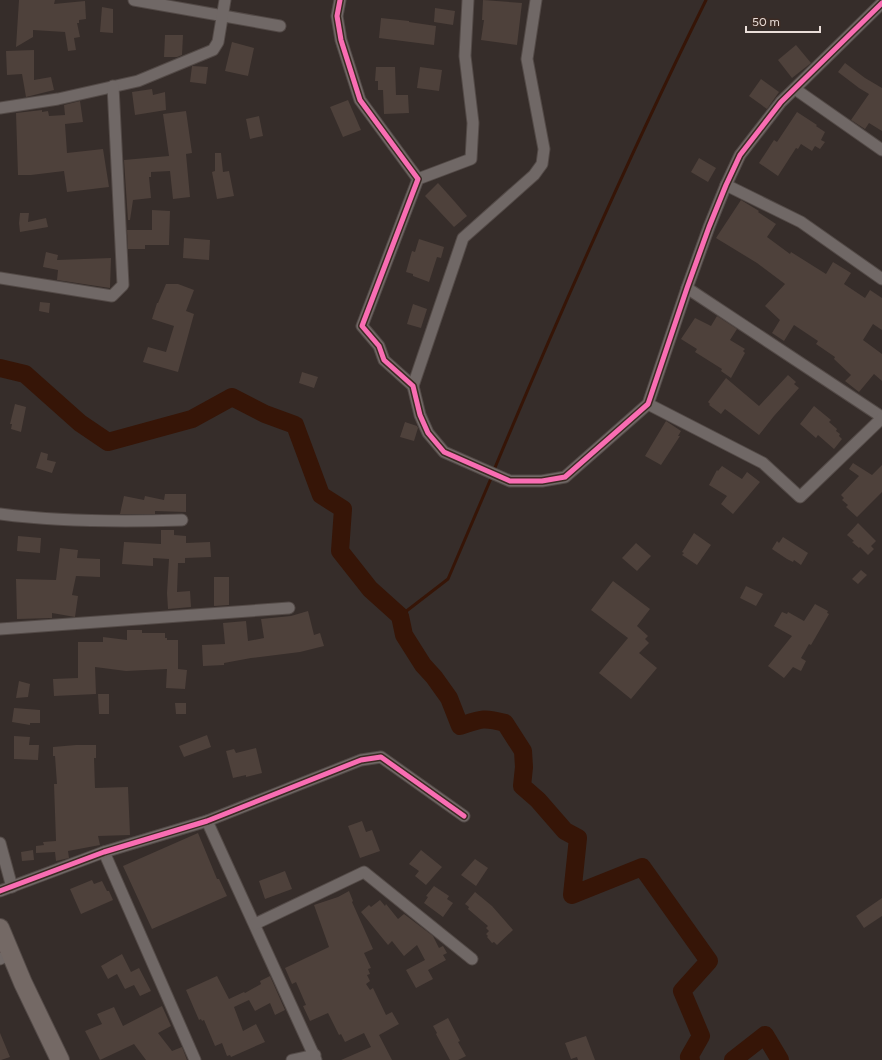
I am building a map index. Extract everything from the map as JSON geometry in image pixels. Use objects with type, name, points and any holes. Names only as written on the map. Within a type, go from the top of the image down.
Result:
[{"type":"main road","points":[[0,928],[23,983],[60,1060]]},
{"type":"main road","points":[[1,956],[50,1060]]},
{"type":"street","points":[[134,0],[280,26]]},
{"type":"street","points":[[0,108],[58,99],[138,81],[213,50],[218,42],[225,0]]},
{"type":"street","points":[[340,0],[337,16],[341,40],[360,100],[418,179]]},
{"type":"street","points":[[413,386],[384,360],[379,346],[362,326],[418,179],[471,159],[473,123],[465,56],[468,0]]},
{"type":"street","points":[[536,0],[526,59],[544,149],[542,164],[534,175],[463,238],[413,386],[420,415],[428,433],[444,452],[510,481],[542,481],[565,477],[648,404],[687,288],[726,185],[740,155],[781,102],[879,11]]},
{"type":"street","points":[[0,278],[112,296],[122,285],[113,86]]},
{"type":"street","points":[[795,89],[882,150]]},
{"type":"street","points":[[726,185],[802,222],[882,279]]},
{"type":"street","points":[[648,404],[763,463],[800,498],[882,417],[687,288]]},
{"type":"street","points":[[0,514],[26,518],[118,522],[182,520]]},
{"type":"street","points":[[0,629],[289,608]]},
{"type":"street","points":[[0,891],[104,852],[207,821],[361,760],[381,757],[464,816]]},
{"type":"street","points":[[207,821],[316,1058],[292,1060]]},
{"type":"street","points":[[0,843],[12,887]]},
{"type":"street","points":[[104,852],[195,1060]]},
{"type":"street","points":[[255,924],[364,872],[472,959]]},
{"type":"building","points":[[19,0],[55,0],[54,4],[85,1],[86,19],[79,20],[79,23],[77,23],[80,37],[74,38],[76,50],[68,51],[65,32],[33,30],[33,37],[16,47]]},
{"type":"building","points":[[483,0],[522,3],[517,45],[481,40],[484,20],[482,20]]},
{"type":"building","points":[[102,7],[113,9],[113,33],[100,32]]},
{"type":"building","points":[[435,8],[455,11],[453,25],[434,22]]},
{"type":"building","points":[[381,18],[436,26],[434,45],[379,38]]},
{"type":"building","points":[[165,35],[183,35],[182,55],[177,57],[164,57]]},
{"type":"building","points":[[232,42],[254,48],[248,76],[225,71]]},
{"type":"building","points":[[796,45],[811,63],[792,78],[778,60]]},
{"type":"building","points":[[34,50],[34,80],[51,77],[54,90],[26,97],[22,74],[7,75],[6,51]]},
{"type":"building","points":[[845,63],[865,78],[882,88],[882,131],[869,123],[865,129],[851,120],[869,94],[838,72]]},
{"type":"building","points":[[192,66],[208,67],[206,84],[190,82]]},
{"type":"building","points":[[376,67],[395,67],[396,95],[408,95],[409,113],[384,114],[383,90],[378,90],[378,81],[375,81]]},
{"type":"building","points":[[420,67],[442,70],[439,91],[417,88]]},
{"type":"building","points":[[761,79],[779,92],[767,109],[749,96]]},
{"type":"building","points":[[152,89],[153,95],[165,92],[166,110],[135,115],[132,92]]},
{"type":"building","points":[[348,100],[361,130],[343,137],[330,107]]},
{"type":"building","points":[[80,101],[83,122],[65,124],[67,153],[103,149],[109,187],[67,192],[64,171],[18,175],[16,113],[42,110],[42,112],[48,111],[49,116],[65,115],[64,105]]},
{"type":"building","points":[[186,111],[192,153],[186,154],[190,197],[173,199],[170,171],[151,172],[151,177],[149,177],[151,198],[133,200],[130,220],[128,220],[124,160],[169,156],[163,114]]},
{"type":"building","points":[[797,112],[825,132],[821,140],[825,142],[820,149],[815,146],[812,151],[801,144],[798,149],[796,148],[778,176],[759,163],[774,140],[777,142]]},
{"type":"building","points":[[259,116],[263,136],[250,139],[246,119]]},
{"type":"building","points":[[215,153],[221,153],[223,172],[229,171],[234,196],[217,199],[212,172],[215,171]]},
{"type":"building","points":[[699,158],[716,168],[708,182],[691,172]]},
{"type":"building","points":[[438,183],[467,216],[454,227],[425,196]]},
{"type":"building","points":[[741,200],[776,224],[767,237],[790,254],[791,252],[826,274],[833,262],[851,273],[844,284],[865,298],[870,290],[882,298],[882,330],[873,324],[863,340],[882,354],[882,381],[874,374],[859,392],[845,381],[851,375],[834,359],[835,357],[816,344],[818,341],[794,325],[784,341],[772,333],[780,320],[765,306],[785,284],[757,263],[716,238]]},
{"type":"building","points":[[152,210],[170,211],[169,245],[145,245],[145,249],[128,249],[127,230],[152,230]]},
{"type":"building","points":[[20,213],[29,213],[28,222],[46,218],[48,227],[20,232]]},
{"type":"building","points":[[184,238],[210,240],[209,260],[183,258]]},
{"type":"building","points":[[419,239],[444,247],[441,258],[437,257],[429,282],[406,272],[412,251],[415,252]]},
{"type":"building","points":[[46,252],[58,255],[57,260],[111,258],[110,288],[57,280],[58,270],[43,267]]},
{"type":"building","points":[[166,284],[178,284],[194,290],[186,311],[194,314],[178,372],[143,362],[148,347],[166,352],[174,326],[152,319],[157,303]]},
{"type":"building","points":[[40,302],[50,303],[49,313],[39,311]]},
{"type":"building","points":[[413,304],[427,309],[421,328],[407,324]]},
{"type":"building","points":[[717,316],[737,329],[730,340],[745,349],[743,351],[745,353],[731,378],[721,371],[722,369],[695,352],[697,349],[681,339],[695,318],[711,326]]},
{"type":"building","points":[[302,372],[318,377],[314,388],[299,383]]},
{"type":"building","points":[[788,375],[796,382],[794,384],[799,388],[759,435],[725,409],[721,414],[709,405],[710,404],[708,402],[726,378],[759,406]]},
{"type":"building","points":[[15,404],[26,407],[21,432],[11,429],[12,424],[10,424]]},
{"type":"building","points":[[814,406],[831,420],[829,422],[840,434],[839,436],[842,439],[834,449],[818,435],[816,438],[800,424]]},
{"type":"building","points":[[666,421],[681,431],[678,436],[680,436],[661,465],[645,456]]},
{"type":"building","points":[[405,422],[417,426],[418,428],[414,441],[400,437]]},
{"type":"building","points":[[41,452],[48,454],[47,460],[56,462],[52,473],[36,468]]},
{"type":"building","points":[[853,463],[872,475],[882,465],[882,492],[857,517],[846,507],[848,505],[842,500],[844,498],[841,495],[859,476],[849,469]]},
{"type":"building","points":[[722,466],[742,479],[747,472],[760,482],[733,514],[721,504],[727,496],[709,485],[717,470],[718,471]]},
{"type":"building","points":[[165,494],[186,494],[186,512],[155,511],[155,514],[120,514],[124,496],[144,500],[145,496],[164,500]]},
{"type":"building","points":[[858,523],[876,541],[871,546],[874,549],[868,555],[852,542],[854,541],[847,535]]},
{"type":"building","points":[[161,530],[174,530],[174,535],[186,536],[186,543],[210,542],[211,557],[185,558],[185,563],[178,563],[177,592],[190,591],[191,607],[168,609],[167,593],[169,559],[153,558],[153,566],[122,564],[124,542],[161,544]]},
{"type":"building","points":[[694,533],[711,545],[697,565],[682,555],[684,553],[682,552]]},
{"type":"building","points":[[18,536],[41,538],[40,553],[17,551]]},
{"type":"building","points":[[783,537],[808,553],[801,565],[794,560],[793,562],[787,559],[772,549],[777,541],[779,543]]},
{"type":"building","points":[[636,543],[651,556],[637,571],[622,558]]},
{"type":"building","points":[[60,548],[78,550],[77,558],[100,559],[100,577],[76,576],[72,595],[78,596],[75,617],[52,613],[52,618],[17,619],[16,579],[56,580]]},
{"type":"building","points":[[861,570],[867,575],[858,584],[852,579]]},
{"type":"building","points":[[214,577],[229,577],[229,605],[214,606]]},
{"type":"building","points":[[613,581],[650,609],[637,626],[648,636],[645,639],[649,643],[639,653],[657,668],[631,699],[599,673],[628,638],[591,610]]},
{"type":"building","points":[[746,586],[763,594],[756,606],[740,598]]},
{"type":"building","points":[[815,604],[828,611],[827,613],[829,614],[811,645],[809,644],[801,658],[806,661],[801,671],[793,667],[784,678],[768,666],[792,636],[774,626],[782,612],[787,614],[788,612],[804,621]]},
{"type":"building","points":[[308,611],[314,635],[320,633],[324,646],[300,652],[224,663],[224,665],[203,666],[202,645],[225,644],[223,623],[246,621],[248,641],[264,638],[261,619],[291,616]]},
{"type":"building","points":[[127,630],[142,630],[142,633],[165,633],[165,638],[167,638],[167,640],[178,640],[178,669],[187,670],[185,689],[166,688],[167,669],[126,671],[95,667],[96,694],[54,696],[53,679],[78,678],[78,642],[103,642],[103,637],[127,640]]},
{"type":"building","points":[[19,681],[30,684],[28,697],[16,698]]},
{"type":"building","points":[[98,694],[109,694],[109,714],[99,714]]},
{"type":"building","points":[[175,703],[186,703],[186,714],[176,714]]},
{"type":"building","points":[[14,708],[40,710],[40,723],[30,723],[30,725],[12,722]]},
{"type":"building","points":[[207,735],[211,747],[184,757],[179,746]]},
{"type":"building","points":[[14,736],[30,737],[29,745],[39,745],[38,760],[14,759]]},
{"type":"building","points":[[96,745],[96,758],[94,758],[95,788],[128,787],[130,835],[98,836],[100,845],[68,851],[69,858],[56,861],[55,852],[36,853],[36,846],[44,845],[43,842],[56,841],[54,784],[57,784],[53,747]]},
{"type":"building","points":[[256,748],[262,773],[246,777],[246,775],[233,778],[226,751],[234,749],[236,753]]},
{"type":"building","points":[[362,821],[366,832],[372,830],[380,851],[360,858],[348,826]]},
{"type":"building","points":[[198,833],[217,879],[219,879],[227,896],[152,929],[123,866]]},
{"type":"building","points":[[33,850],[34,860],[22,861],[21,852]]},
{"type":"building","points":[[421,850],[442,867],[426,885],[415,876],[419,871],[409,864]]},
{"type":"building","points":[[475,859],[488,868],[476,886],[461,875]]},
{"type":"building","points":[[285,871],[292,889],[265,899],[259,881]]},
{"type":"building","points":[[92,880],[94,884],[102,881],[113,900],[81,914],[70,889]]},
{"type":"building","points":[[434,886],[449,896],[447,899],[453,903],[443,917],[424,903],[428,897],[426,896]]},
{"type":"building","points":[[349,891],[353,901],[352,902],[373,949],[364,953],[371,968],[368,969],[370,974],[367,975],[370,981],[366,984],[370,990],[373,988],[386,1015],[392,1012],[399,1024],[379,1035],[392,1060],[341,1060],[371,1047],[364,1033],[345,1042],[341,1034],[339,1035],[328,1013],[310,1021],[303,1006],[306,1005],[296,982],[292,984],[285,968],[329,947],[314,905],[338,897]]},
{"type":"building","points":[[475,892],[492,906],[513,930],[497,945],[494,942],[492,943],[487,937],[488,936],[486,934],[489,931],[486,928],[488,926],[468,909],[469,907],[465,904]]},
{"type":"building","points":[[882,898],[882,916],[864,928],[856,916]]},
{"type":"building","points":[[380,900],[385,906],[386,904],[398,919],[404,914],[433,936],[439,948],[443,946],[447,953],[443,955],[446,960],[428,970],[433,979],[416,988],[406,970],[425,960],[417,945],[404,956],[392,941],[388,945],[361,912],[369,905],[371,907]]},
{"type":"building","points":[[122,954],[131,972],[139,968],[151,991],[140,996],[134,985],[125,989],[117,974],[108,979],[101,966]]},
{"type":"building","points":[[217,976],[229,999],[244,992],[245,993],[261,984],[260,981],[270,976],[285,1010],[275,1015],[270,1003],[255,1011],[249,1000],[234,1007],[243,1031],[256,1024],[265,1042],[231,1057],[230,1055],[227,1056],[222,1043],[215,1046],[204,1020],[199,1020],[186,990]]},
{"type":"building","points":[[162,1006],[171,1026],[158,1033],[172,1051],[182,1047],[187,1060],[146,1060],[134,1044],[100,1060],[85,1031],[102,1024],[97,1014],[114,1007],[123,1026]]},
{"type":"building","points":[[448,1018],[460,1041],[458,1042],[466,1056],[458,1060],[450,1060],[433,1026]]},
{"type":"building","points":[[0,1033],[10,1057],[1,1060],[0,1060]]},
{"type":"building","points":[[586,1036],[595,1060],[578,1060],[577,1057],[571,1059],[565,1043]]},
{"type":"waterway","points":[[494,470],[596,234],[650,116],[706,0]]},
{"type":"waterway","points":[[0,368],[25,374],[80,423],[108,442],[192,419],[232,397],[265,414],[295,425],[321,495],[343,509],[340,551],[370,589],[400,616],[404,635],[423,665],[434,677],[449,698],[460,726],[487,719],[505,723],[523,751],[524,767],[522,786],[538,800],[565,831],[578,838],[572,895],[642,867],[709,961],[682,991],[701,1036],[689,1057],[691,1060]]},
{"type":"waterway","points":[[400,616],[448,579],[492,476]]},
{"type":"waterway","points":[[733,1060],[765,1035],[780,1060]]},
{"type":"cycle path","points":[[340,0],[337,16],[341,40],[360,100],[418,179],[362,326],[379,346],[384,360],[413,386],[420,415],[428,433],[444,452],[510,481],[542,481],[565,477],[648,404],[709,227],[740,155],[781,102],[882,3]]},
{"type":"cycle path","points":[[0,891],[104,852],[207,821],[361,760],[381,757],[464,816]]}]
